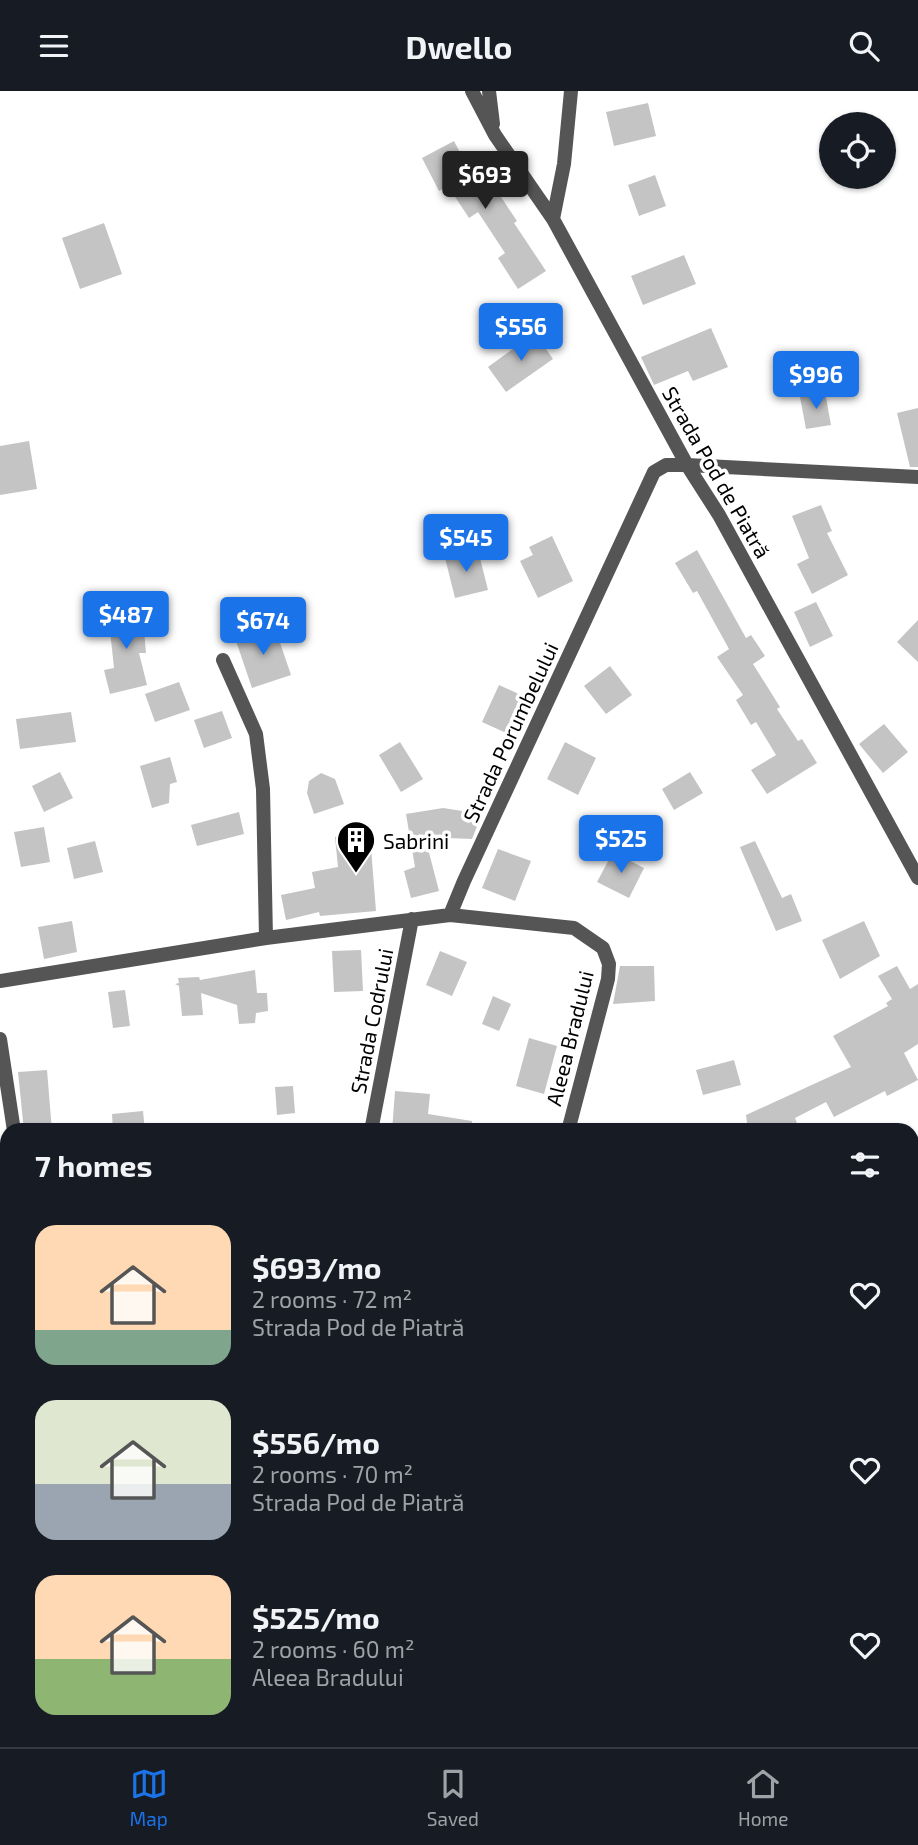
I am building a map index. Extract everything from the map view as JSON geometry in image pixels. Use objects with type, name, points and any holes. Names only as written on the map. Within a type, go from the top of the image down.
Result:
[{"type":"street","name":"Strada Pod de Piatră","points":[[472,91],[495,135],[553,219],[918,879]]},
{"type":"street","points":[[489,91],[495,135]]},
{"type":"street","points":[[553,219],[564,164],[571,91]]},
{"type":"street","name":"Strada Porumbelului","points":[[450,915],[654,472],[666,465],[687,465],[918,477]]},
{"type":"street","points":[[223,660],[256,734],[263,789],[266,939]]},
{"type":"street","points":[[0,981],[266,939],[450,915]]},
{"type":"street","name":"Aleea Bradului","points":[[450,915],[574,928],[603,948],[609,964],[608,979],[570,1123]]},
{"type":"street","name":"Strada Codrului","points":[[373,1123],[412,919]]},
{"type":"street","points":[[0,1039],[13,1123]]},
{"type":"building","points":[[648,103],[656,136],[614,146],[606,112]]},
{"type":"building","points":[[454,141],[476,183],[487,176],[546,271],[518,289],[498,258],[505,253],[478,212],[469,218],[448,186],[439,191],[422,158]]},
{"type":"building","points":[[655,175],[666,206],[639,216],[628,185]]},
{"type":"building","points":[[104,223],[122,274],[80,289],[62,238]]},
{"type":"building","points":[[684,255],[696,284],[643,305],[631,276]]},
{"type":"building","points":[[711,328],[728,367],[693,381],[688,371],[654,385],[641,357]]},
{"type":"building","points":[[535,333],[553,359],[506,392],[488,367]]},
{"type":"building","points":[[825,392],[831,425],[806,429],[800,397]]},
{"type":"building","points":[[918,408],[918,467],[910,467],[897,413]]},
{"type":"building","points":[[29,441],[37,489],[0,495],[0,446]]},
{"type":"building","points":[[821,505],[832,531],[827,533],[848,575],[812,594],[797,564],[809,558],[792,516]]},
{"type":"building","points":[[552,536],[573,581],[538,598],[520,561],[533,555],[529,547]]},
{"type":"building","points":[[478,550],[488,590],[455,598],[445,558]]},
{"type":"building","points":[[697,550],[746,638],[751,635],[765,656],[753,664],[780,707],[777,709],[798,741],[802,739],[817,763],[767,794],[751,770],[776,755],[756,722],[751,725],[736,700],[743,695],[717,657],[729,649],[697,591],[693,593],[675,563]]},
{"type":"building","points":[[816,602],[833,636],[810,647],[794,612]]},
{"type":"building","points":[[142,609],[146,653],[139,653],[147,685],[110,694],[104,670],[114,668],[108,612]]},
{"type":"building","points":[[918,620],[918,662],[897,642]]},
{"type":"building","points":[[274,625],[291,675],[252,688],[235,638]]},
{"type":"building","points":[[610,666],[632,695],[606,714],[584,686]]},
{"type":"building","points":[[179,682],[190,710],[155,722],[145,694]]},
{"type":"building","points":[[499,685],[532,700],[515,737],[482,722]]},
{"type":"building","points":[[222,711],[232,738],[204,748],[194,720]]},
{"type":"building","points":[[71,712],[76,742],[20,749],[16,719]]},
{"type":"building","points":[[884,724],[908,752],[883,773],[859,744]]},
{"type":"building","points":[[400,742],[423,779],[401,792],[379,755]]},
{"type":"building","points":[[565,742],[596,758],[578,795],[547,779]]},
{"type":"building","points":[[170,757],[177,782],[170,784],[169,803],[152,808],[140,766]]},
{"type":"building","points":[[60,772],[73,798],[44,812],[32,786]]},
{"type":"building","points":[[690,772],[703,793],[674,810],[662,789]]},
{"type":"building","points":[[321,773],[335,779],[344,804],[314,814],[307,793],[309,781]]},
{"type":"building","points":[[443,808],[482,814],[472,839],[426,841],[439,891],[411,898],[404,871],[415,867],[406,814]]},
{"type":"building","points":[[239,812],[244,834],[197,846],[191,825]]},
{"type":"building","points":[[44,827],[50,862],[21,867],[14,832]]},
{"type":"building","points":[[370,835],[376,911],[320,916],[319,912],[286,920],[281,895],[315,888],[312,872],[338,867],[335,837]]},
{"type":"building","points":[[95,841],[103,872],[74,879],[67,848]]},
{"type":"building","points":[[755,841],[782,898],[791,894],[802,921],[776,931],[740,847]]},
{"type":"building","points":[[498,849],[531,861],[515,901],[482,888]]},
{"type":"building","points":[[613,852],[644,868],[629,898],[597,882]]},
{"type":"building","points":[[72,921],[77,952],[44,959],[38,927]]},
{"type":"building","points":[[864,921],[880,956],[840,979],[822,940]]},
{"type":"building","points":[[361,950],[363,991],[334,992],[332,951]]},
{"type":"building","points":[[440,951],[467,962],[452,996],[426,985]]},
{"type":"building","points":[[620,966],[654,966],[655,1001],[613,1004]]},
{"type":"building","points":[[897,966],[910,989],[918,984],[918,1044],[904,1053],[918,1080],[887,1096],[885,1091],[834,1117],[826,1102],[795,1118],[797,1123],[747,1123],[746,1115],[851,1067],[833,1036],[888,1006],[886,1003],[892,999],[878,976]]},
{"type":"building","points":[[255,970],[257,993],[267,993],[268,1011],[256,1013],[255,1023],[239,1024],[237,1005],[201,993],[203,1015],[182,1016],[179,986],[175,984],[179,983],[178,978],[199,977],[200,980]]},
{"type":"building","points":[[125,990],[130,1026],[113,1028],[108,992]]},
{"type":"building","points":[[493,996],[511,1004],[499,1031],[482,1024]]},
{"type":"building","points":[[529,1038],[557,1046],[544,1094],[516,1086]]},
{"type":"building","points":[[734,1060],[741,1085],[703,1095],[696,1070]]},
{"type":"building","points":[[47,1070],[51,1123],[23,1123],[18,1072]]},
{"type":"building","points":[[293,1086],[295,1113],[277,1115],[275,1087]]},
{"type":"building","points":[[395,1091],[430,1094],[428,1114],[472,1121],[472,1123],[393,1123]]},
{"type":"building","points":[[143,1111],[144,1123],[113,1123],[112,1114]]},
{"type":"place","name":"Sabrini","points":[[356,874]]}]
